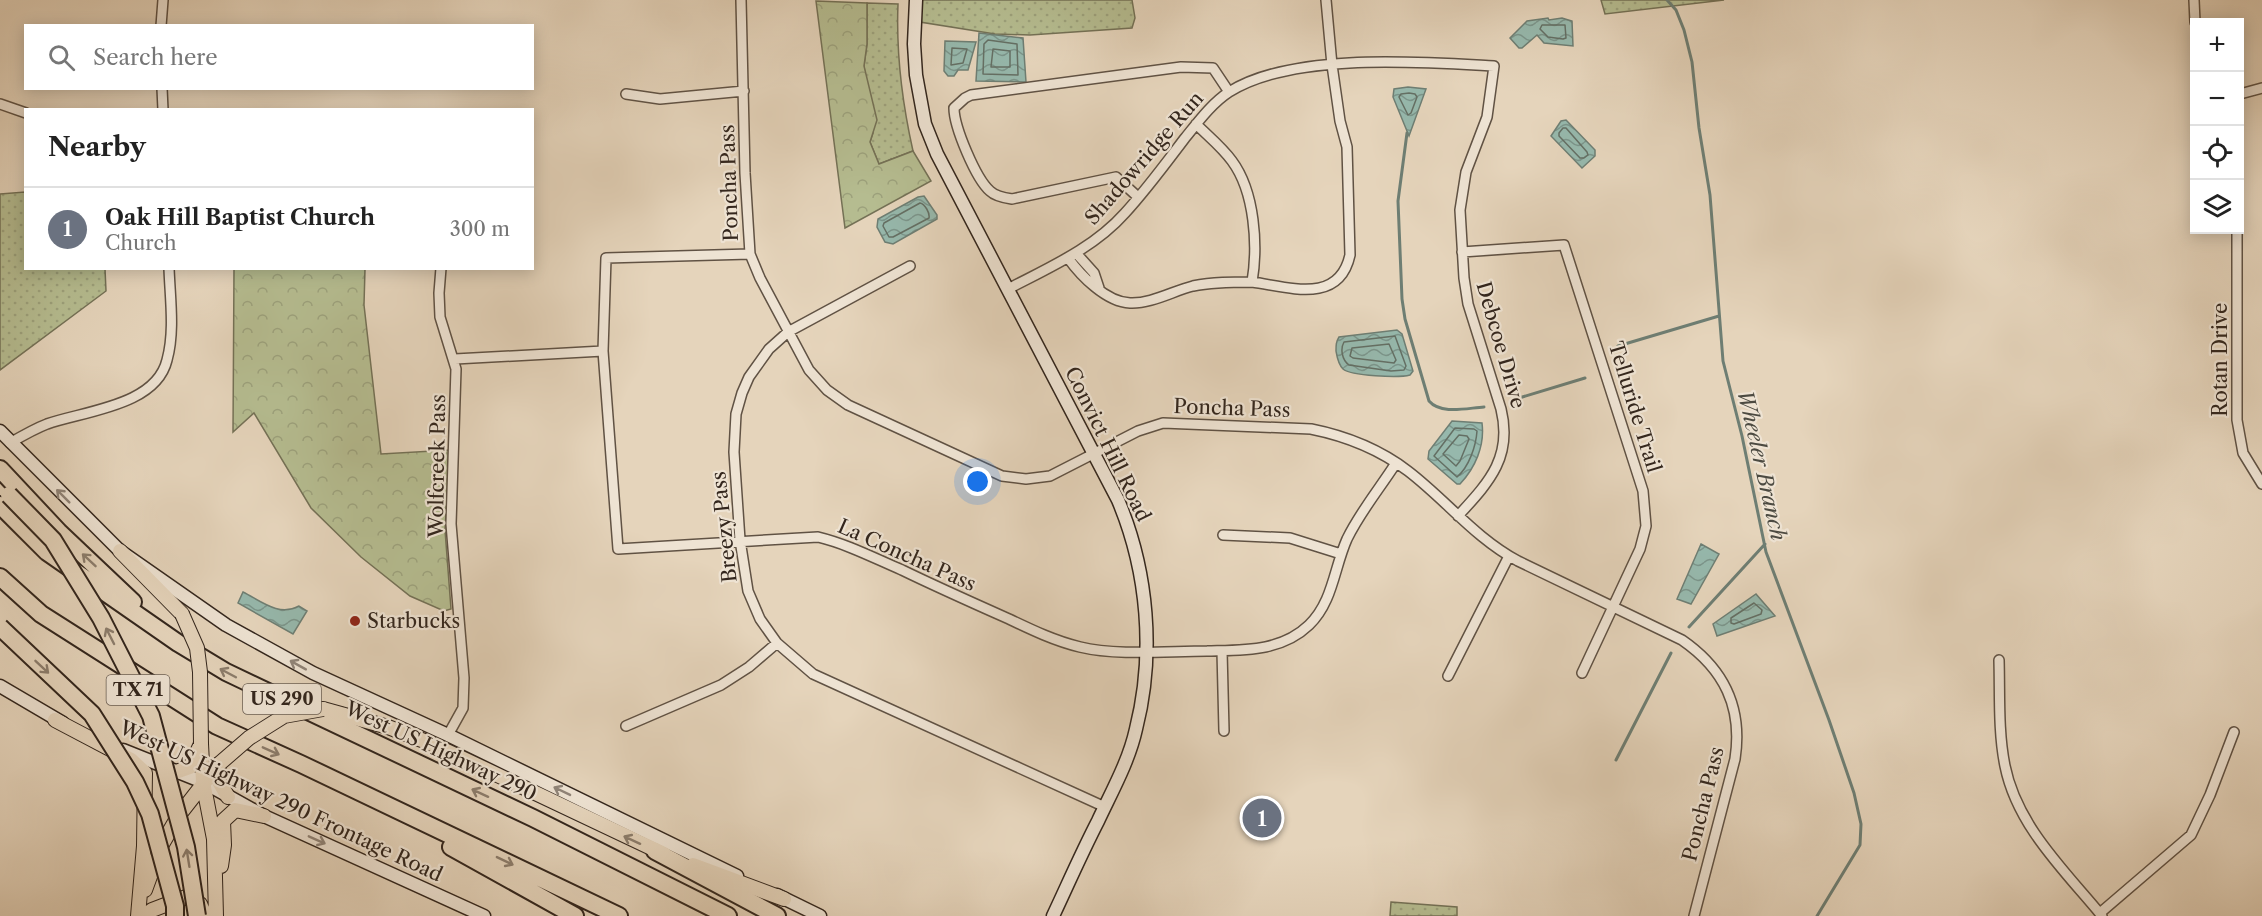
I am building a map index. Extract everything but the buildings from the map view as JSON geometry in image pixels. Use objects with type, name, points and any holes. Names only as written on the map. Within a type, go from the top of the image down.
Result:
[{"type":"highway","points":[[0,469],[59,532],[178,643]]},
{"type":"highway","name":"West US Highway 290","points":[[3,495],[47,552],[178,643],[226,672],[533,818],[728,916]]},
{"type":"highway","name":"TX 71","points":[[3,495],[53,540],[101,618],[152,716],[186,848],[197,916]]},
{"type":"highway","name":"US 290","points":[[0,578],[40,614],[217,726],[619,916]]},
{"type":"highway","name":"TX 71","points":[[0,627],[92,714],[135,782],[150,814],[175,906],[175,916]]},
{"type":"highway","name":"US 290","points":[[301,764],[576,916]]},
{"type":"highway","points":[[656,851],[777,916]]},
{"type":"main road","name":"Convict Hill Road","points":[[916,0],[914,44],[916,75],[925,124],[942,164],[1095,454],[1122,510],[1134,545],[1144,603],[1146,651],[1142,701],[1136,730],[1124,765],[1053,916]]},
{"type":"main road","name":"West US Highway 290","points":[[0,431],[120,551],[226,625],[313,673],[448,735],[820,916]]},
{"type":"main road","points":[[120,551],[182,615],[196,648],[201,672],[203,782],[214,838],[217,895]]},
{"type":"main road","name":"West US Highway 290 Frontage Road","points":[[0,686],[55,720],[203,782],[264,816],[484,916]]},
{"type":"main road","points":[[140,914],[161,846],[178,815],[219,764],[249,738],[284,716],[323,709],[388,727],[432,744],[656,851],[784,899]]},
{"type":"main road","points":[[55,720],[131,760],[145,773],[140,914]]},
{"type":"main road","points":[[176,772],[190,767],[201,744]]},
{"type":"main road","points":[[219,764],[217,778],[228,797]]},
{"type":"main road","points":[[216,916],[224,845],[223,821],[235,810],[264,816]]},
{"type":"main road","points":[[140,914],[186,897],[200,904],[205,916]]},
{"type":"street","points":[[161,24],[163,0]]},
{"type":"street","name":"Poncha Pass","points":[[741,0],[745,173],[750,254],[760,279],[809,370],[826,390],[848,405],[1002,476],[1026,480],[1050,476],[1147,427],[1175,422],[1311,429],[1359,443],[1396,463],[1482,537],[1509,556],[1682,640],[1699,652],[1720,676],[1734,710],[1738,741],[1694,916]]},
{"type":"street","points":[[1072,255],[1081,273],[1099,288],[1115,299],[1130,303],[1220,282],[1252,282],[1311,290],[1333,284],[1347,267],[1350,255],[1347,147],[1340,121],[1332,65],[1326,0]]},
{"type":"street","points":[[2194,0],[2195,18]]},
{"type":"street","name":"Shadowridge Run","points":[[1008,289],[1072,255],[1106,232],[1138,197],[1196,124],[1229,92],[1269,74],[1332,65],[1414,62],[1494,66]]},
{"type":"street","name":"Debcoe Drive","points":[[1458,516],[1494,474],[1503,448],[1504,429],[1501,409],[1468,304],[1460,210],[1463,183],[1489,106],[1494,66]]},
{"type":"street","points":[[1138,197],[1116,177],[1012,199],[997,195],[990,191],[984,183],[968,155],[956,124],[954,108],[971,95],[1181,67],[1213,68],[1229,92]]},
{"type":"street","points":[[2244,93],[2262,88]]},
{"type":"street","points":[[162,90],[163,108]]},
{"type":"street","points":[[626,94],[660,99],[744,91]]},
{"type":"street","points":[[0,104],[24,112]]},
{"type":"street","points":[[1196,124],[1228,157],[1244,182],[1256,237],[1252,282]]},
{"type":"street","name":"Rotan Drive","points":[[2237,234],[2237,420],[2243,453],[2262,484]]},
{"type":"street","name":"Telluride Trail","points":[[1462,252],[1564,245],[1645,502],[1646,526],[1640,549],[1582,673]]},
{"type":"street","name":"La Concha Pass","points":[[750,254],[606,258],[603,351],[618,549],[818,537],[833,540],[1044,636],[1082,648],[1222,651],[1267,647],[1287,640],[1303,630],[1317,616],[1326,601],[1341,554],[1355,524],[1396,463]]},
{"type":"street","name":"Breezy Pass","points":[[910,266],[788,332],[769,349],[749,377],[736,414],[734,452],[740,540],[748,591],[760,619],[777,643],[813,674],[1105,807]]},
{"type":"street","points":[[10,443],[48,424],[124,401],[147,389],[157,380],[167,363],[169,351],[171,315],[169,270]]},
{"type":"street","name":"Wolfcreek Pass","points":[[441,270],[438,293],[440,317],[455,359],[456,429],[451,513],[464,694],[459,719],[448,735]]},
{"type":"street","points":[[455,359],[603,351]]},
{"type":"street","points":[[1223,535],[1290,538],[1341,554]]},
{"type":"street","points":[[1448,676],[1509,556]]},
{"type":"street","points":[[626,726],[721,685],[749,667],[777,643]]},
{"type":"street","points":[[1222,651],[1224,731]]},
{"type":"street","points":[[1999,660],[2003,755],[2012,792],[2033,832],[2101,915],[2191,835],[2210,795],[2234,732]]},
{"type":"green space","points":[[922,0],[1132,0],[1135,18],[1132,28],[1030,35],[995,34],[920,22]]},
{"type":"green space","points":[[1601,0],[1724,0],[1605,14]]},
{"type":"green space","points":[[816,1],[867,3],[867,44],[864,66],[877,120],[870,142],[879,164],[913,151],[931,181],[845,228]]},
{"type":"green space","points":[[867,3],[898,4],[901,78],[913,151],[879,164],[870,142],[873,133],[864,66],[867,44]]},
{"type":"green space","points":[[24,192],[24,270],[105,270],[106,291],[0,370],[0,194]]},
{"type":"green space","points":[[234,270],[365,270],[364,305],[381,454],[450,450],[445,530],[451,609],[444,611],[410,596],[361,557],[311,508],[254,413],[233,432]]},
{"type":"green space","points":[[1391,902],[1457,907],[1457,916],[1390,916]]},
{"type":"water","points":[[1548,18],[1549,20],[1562,18],[1572,21],[1573,46],[1544,43],[1537,35],[1519,48],[1510,38],[1527,21]]},
{"type":"water","points":[[979,33],[1023,38],[1026,82],[976,81]]},
{"type":"water","points":[[945,41],[976,42],[968,70],[958,70],[954,76],[948,76],[944,71]]},
{"type":"water","points":[[1408,87],[1426,89],[1409,136],[1393,97],[1394,89]]},
{"type":"water","points":[[1566,120],[1595,150],[1595,156],[1582,168],[1551,136],[1561,121]]},
{"type":"water","points":[[924,196],[937,215],[937,219],[893,244],[885,242],[877,227],[878,219]]},
{"type":"water","points":[[1397,330],[1402,334],[1413,371],[1410,375],[1365,375],[1343,369],[1340,365],[1336,351],[1339,337]]},
{"type":"water","points":[[1452,421],[1482,423],[1483,432],[1478,456],[1460,484],[1457,484],[1428,459],[1429,451]]},
{"type":"water","points":[[1701,544],[1719,554],[1691,604],[1677,599]]},
{"type":"water","points":[[243,592],[277,609],[292,609],[299,606],[307,611],[293,634],[238,603]]},
{"type":"water","points":[[1756,594],[1775,616],[1717,636],[1713,624]]},
{"type":"waterway","name":"Wheeler Branch","points":[[1667,0],[1676,10],[1692,62],[1699,128],[1710,195],[1723,361],[1742,436],[1766,552],[1829,720],[1854,793],[1861,824],[1860,845],[1817,916]]},
{"type":"waterway","points":[[1407,133],[1398,201],[1402,299],[1405,319],[1429,401],[1440,408],[1447,409],[1484,407]]},
{"type":"waterway","points":[[1618,346],[1719,316]]},
{"type":"waterway","points":[[1519,398],[1585,378]]},
{"type":"waterway","points":[[1689,627],[1765,544]]},
{"type":"waterway","points":[[1616,760],[1671,653]]},
{"type":"place","name":"Starbucks","points":[[355,621]]},
{"type":"place","name":"Oak Hill Baptist Church","points":[[1262,818]]}]
